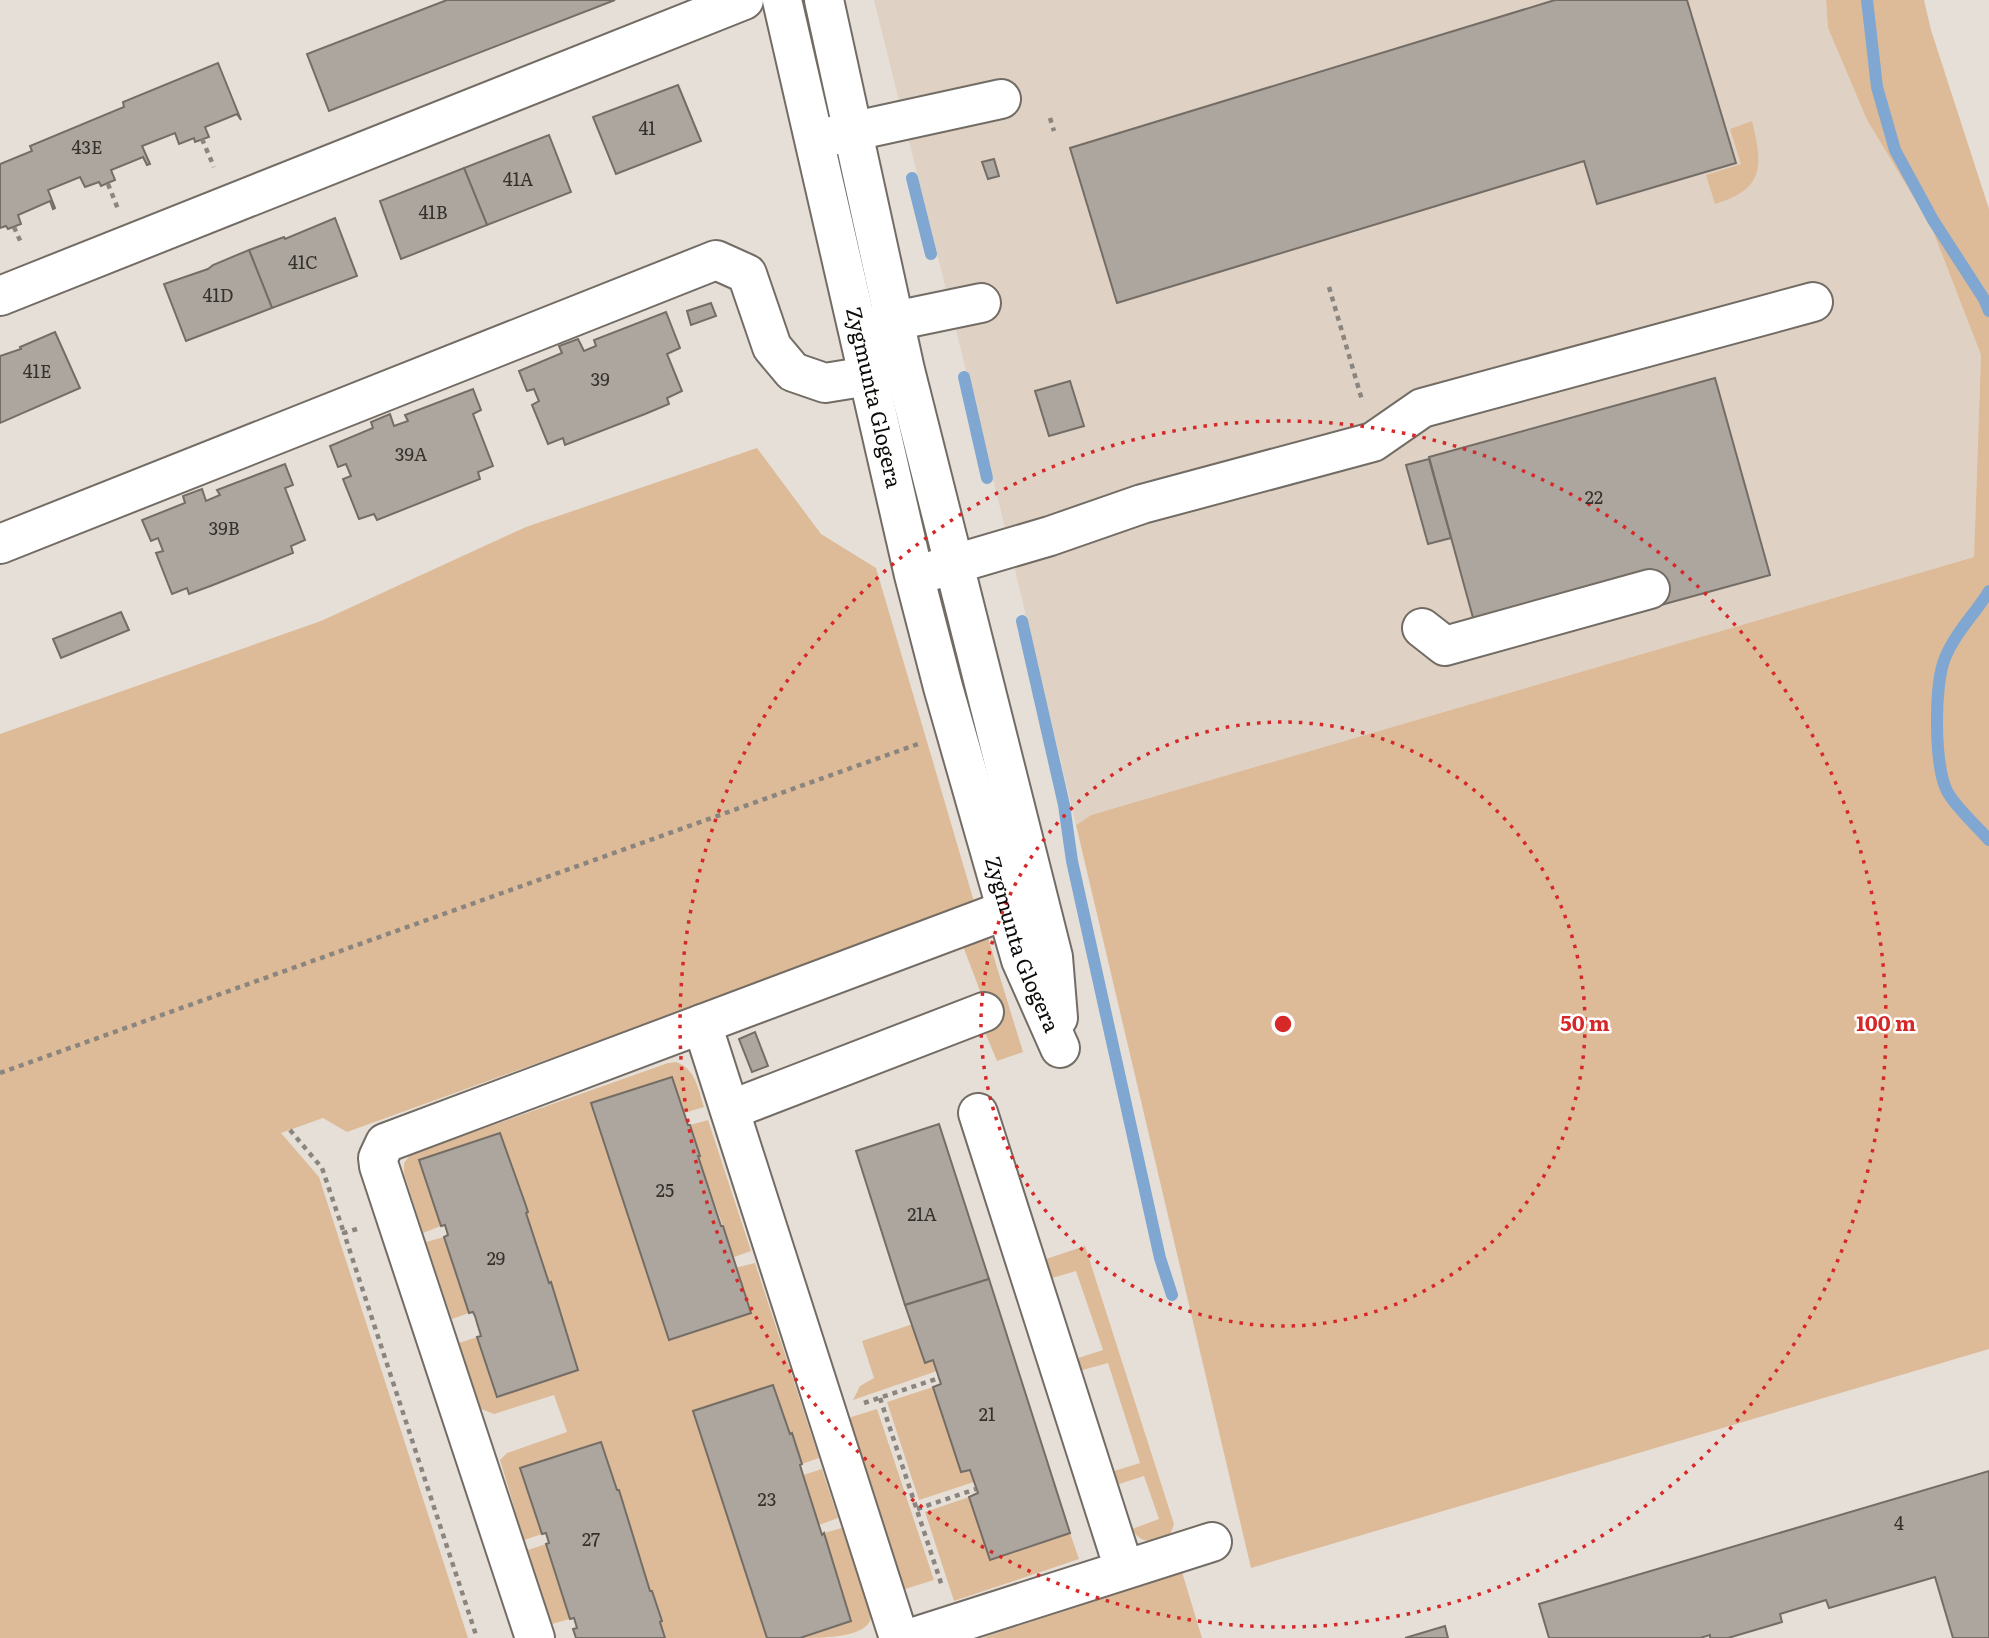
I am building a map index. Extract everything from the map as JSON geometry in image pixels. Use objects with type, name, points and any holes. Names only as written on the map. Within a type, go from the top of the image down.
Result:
[{"type":"street","points":[[0,296],[744,0]]},
{"type":"street","name":"Zygmunta Glogera","points":[[782,0],[858,328],[887,374],[954,565],[1053,957],[1060,1048],[1021,960],[946,700],[914,575],[887,374],[894,321],[824,0]]},
{"type":"street","points":[[815,140],[1001,99]]},
{"type":"street","points":[[0,544],[716,260],[747,274],[772,347],[793,372],[825,383],[887,374]]},
{"type":"street","points":[[914,575],[1050,537],[1142,505],[1373,442],[1422,408],[1813,302]]},
{"type":"street","points":[[858,328],[981,303]]},
{"type":"street","points":[[1422,628],[1445,646],[1650,589]]},
{"type":"street","points":[[535,1638],[379,1167],[378,1158],[385,1143],[1006,909]]},
{"type":"street","points":[[730,1110],[984,1012]]},
{"type":"street","points":[[702,1024],[899,1638]]},
{"type":"street","points":[[978,1113],[1124,1569]]},
{"type":"street","points":[[911,1638],[1212,1542]]},
{"type":"path","points":[[1050,117],[1054,131]]},
{"type":"path","points":[[202,139],[210,158]]},
{"type":"path","points":[[108,184],[113,196]]},
{"type":"path","points":[[14,227],[19,237]]},
{"type":"path","points":[[1329,287],[1363,402]]},
{"type":"path","points":[[0,1073],[925,741]]},
{"type":"path","points":[[290,1130],[322,1168],[477,1638]]},
{"type":"path","points":[[344,1233],[396,1216]]},
{"type":"path","points":[[828,1415],[939,1378]]},
{"type":"path","points":[[880,1398],[945,1596]]},
{"type":"path","points":[[917,1509],[976,1489]]},
{"type":"shaded area","points":[[874,0],[1826,0],[1828,28],[1867,120],[1931,226],[1981,355],[1974,557],[1091,815],[1076,825]]},
{"type":"shaded area","points":[[1826,0],[1924,0],[1931,30],[1989,209],[1989,1349],[1251,1568],[1076,825],[1091,815],[1974,557],[1981,355],[1931,226],[1867,120],[1828,28]]},
{"type":"shaded area","points":[[1752,121],[1758,163],[1752,183],[1731,198],[1715,204],[1706,175],[1741,164],[1730,129]]},
{"type":"shaded area","points":[[757,448],[821,534],[876,568],[975,905],[347,1132],[323,1118],[281,1133],[319,1177],[468,1638],[0,1638],[0,734],[321,621],[526,527]]},
{"type":"shaded area","points":[[985,936],[988,938],[1023,1052],[997,1061],[984,1030],[1000,1024],[988,994],[982,996],[961,941]]},
{"type":"shaded area","points":[[676,1062],[688,1069],[692,1075],[704,1107],[684,1113],[672,1077],[592,1103],[669,1340],[750,1314],[735,1268],[755,1263],[819,1458],[802,1464],[773,1385],[693,1412],[767,1638],[665,1638],[660,1622],[662,1621],[601,1442],[521,1468],[542,1534],[524,1540],[500,1460],[507,1453],[567,1432],[554,1395],[494,1414],[481,1409],[459,1343],[477,1337],[497,1396],[561,1313],[500,1134],[419,1160],[441,1226],[423,1233],[404,1173],[404,1163],[411,1154]]},
{"type":"shaded area","points":[[708,1120],[751,1251],[734,1257],[698,1156],[700,1155],[690,1125]]},
{"type":"shaded area","points":[[444,1237],[469,1313],[452,1319],[426,1242]]},
{"type":"shaded area","points":[[1085,1246],[1174,1524],[1170,1535],[1159,1539],[1144,1540],[1132,1529],[1159,1519],[1144,1476],[1116,1485],[1111,1472],[1140,1463],[1108,1363],[1079,1371],[1075,1359],[1103,1350],[1076,1271],[1049,1279],[1043,1260]]},
{"type":"shaded area","points":[[913,1324],[925,1363],[933,1360],[937,1371],[853,1400],[860,1386],[874,1378],[862,1341]]},
{"type":"shaded area","points":[[933,1387],[961,1472],[970,1470],[974,1482],[919,1500],[887,1402]]},
{"type":"shaded area","points":[[877,1409],[934,1580],[905,1589],[848,1418]]},
{"type":"shaded area","points":[[822,1469],[838,1518],[819,1525],[803,1475]]},
{"type":"shaded area","points":[[969,1497],[990,1560],[1070,1533],[1079,1559],[954,1601],[925,1512]]},
{"type":"shaded area","points":[[842,1528],[871,1615],[869,1623],[844,1635],[800,1638],[834,1564],[824,1533]]},
{"type":"shaded area","points":[[546,1544],[570,1619],[552,1624],[528,1550]]},
{"type":"shaded area","points":[[1182,1572],[1202,1638],[982,1638]]},
{"type":"building","points":[[447,0],[615,0],[329,111],[307,54]]},
{"type":"building","points":[[1555,0],[1687,0],[1736,163],[1597,204],[1584,161],[1117,303],[1070,148]]},
{"type":"building","points":[[218,63],[241,120],[237,114],[205,127],[209,137],[195,142],[194,138],[179,144],[175,133],[142,146],[150,164],[147,165],[143,157],[111,170],[115,180],[101,186],[99,182],[85,187],[80,177],[48,190],[55,208],[53,209],[50,201],[18,215],[21,224],[8,229],[6,226],[0,228],[0,164],[32,151],[30,146],[124,107],[123,102]]},
{"type":"building","points":[[678,85],[701,141],[616,174],[593,117]]},
{"type":"building","points":[[549,135],[571,192],[487,225],[464,168]]},
{"type":"building","points":[[994,159],[999,176],[988,179],[982,162]]},
{"type":"building","points":[[464,168],[487,225],[401,259],[380,201]]},
{"type":"building","points":[[335,218],[357,276],[272,308],[249,250],[284,237],[285,239]]},
{"type":"building","points":[[249,250],[272,308],[186,341],[164,284],[208,269]]},
{"type":"building","points":[[711,303],[716,316],[691,325],[687,311]]},
{"type":"building","points":[[666,312],[680,348],[667,354],[682,391],[667,398],[669,404],[645,414],[565,445],[563,438],[548,444],[532,405],[539,401],[534,389],[527,391],[519,371],[562,353],[559,346],[578,339],[584,351],[596,346],[594,340]]},
{"type":"building","points":[[55,332],[80,388],[0,423],[0,356]]},
{"type":"building","points":[[1715,378],[1770,575],[1661,605],[1652,575],[1475,625],[1429,457]]},
{"type":"building","points":[[1070,381],[1084,426],[1049,436],[1035,391]]},
{"type":"building","points":[[473,389],[481,410],[473,414],[493,466],[478,472],[480,479],[377,520],[374,514],[359,519],[343,479],[351,476],[346,464],[338,467],[330,446],[373,428],[371,422],[390,414],[394,426],[408,421],[405,415]]},
{"type":"building","points":[[1429,459],[1451,538],[1428,544],[1406,465]]},
{"type":"building","points":[[285,464],[293,485],[285,488],[305,540],[291,546],[293,553],[189,594],[187,588],[172,594],[156,553],[163,551],[158,538],[151,541],[142,520],[185,503],[183,496],[202,489],[206,501],[220,495],[217,490]]},
{"type":"building","points":[[121,612],[129,630],[61,658],[53,639]]},
{"type":"building","points":[[755,1032],[768,1066],[752,1072],[739,1039]]},
{"type":"building","points":[[672,1077],[751,1313],[669,1340],[591,1103]]},
{"type":"building","points":[[939,1124],[989,1279],[905,1305],[856,1151]]},
{"type":"building","points":[[500,1133],[578,1370],[497,1397],[477,1337],[481,1336],[475,1316],[473,1312],[469,1313],[444,1237],[448,1235],[445,1225],[441,1226],[419,1160]]},
{"type":"building","points":[[989,1279],[1070,1533],[990,1560],[969,1497],[978,1493],[970,1470],[961,1472],[933,1387],[941,1384],[933,1360],[925,1363],[905,1305]]},
{"type":"building","points":[[773,1385],[790,1434],[792,1433],[851,1621],[800,1638],[767,1638],[693,1411]]},
{"type":"building","points":[[601,1442],[662,1621],[660,1622],[665,1638],[576,1638],[573,1629],[577,1628],[574,1618],[570,1619],[546,1544],[549,1543],[546,1533],[542,1534],[520,1468]]},
{"type":"building","points":[[1989,1471],[1989,1638],[1953,1638],[1935,1577],[1829,1608],[1826,1600],[1780,1614],[1782,1622],[1728,1638],[1710,1638],[1710,1635],[1700,1638],[1549,1638],[1539,1604]]},
{"type":"building","points":[[1445,1626],[1448,1638],[1405,1638]]},
{"type":"waterway","points":[[1867,0],[1877,87],[1895,150],[1933,220],[1989,311]]},
{"type":"waterway","points":[[912,178],[931,254]]},
{"type":"waterway","points":[[964,377],[987,478]]},
{"type":"waterway","points":[[1989,591],[1954,640],[1945,658],[1937,705],[1940,763],[1947,791],[1989,840]]},
{"type":"waterway","points":[[1022,621],[1160,1258],[1172,1295]]}]
